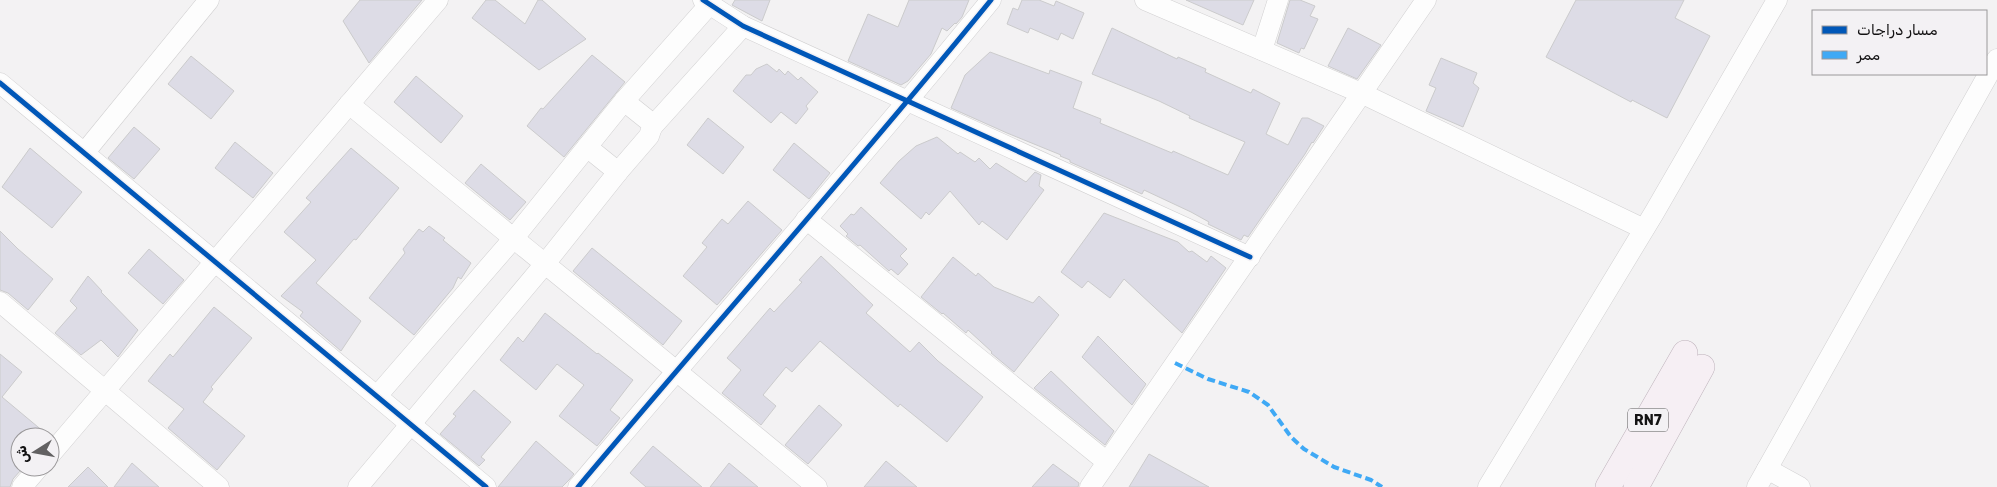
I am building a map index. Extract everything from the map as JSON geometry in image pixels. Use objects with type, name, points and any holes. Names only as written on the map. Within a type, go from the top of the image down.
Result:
[{"type":"main road","name":"RN7","points":[[1608,487],[1694,360],[1636,487]]},
{"type":"street","points":[[85,152],[210,0]]},
{"type":"street","points":[[60,443],[438,0]]},
{"type":"street","points":[[578,487],[676,370],[909,100],[991,0]]},
{"type":"street","points":[[1145,0],[1361,94],[1644,229]]},
{"type":"street","points":[[1262,50],[1278,0]]},
{"type":"street","points":[[1090,487],[1426,0]]},
{"type":"street","points":[[1488,487],[1644,229],[1777,0]]},
{"type":"street","points":[[377,396],[513,239],[706,2],[743,26],[1250,257]]},
{"type":"street","points":[[358,487],[649,136],[652,127],[743,26]]},
{"type":"street","points":[[1757,487],[1996,66]]},
{"type":"street","points":[[0,83],[486,487]]},
{"type":"street","points":[[624,101],[649,121],[652,127]]},
{"type":"street","points":[[349,104],[818,487]]},
{"type":"street","points":[[587,148],[618,172]]},
{"type":"street","points":[[806,219],[1107,462]]},
{"type":"street","points":[[0,302],[220,487]]},
{"type":"street","points":[[1767,470],[1800,487]]},
{"type":"street","points":[[22,487],[30,477]]},
{"type":"building","points":[[360,0],[422,0],[369,63],[343,21]]},
{"type":"building","points":[[486,0],[495,0],[525,24],[538,0],[542,0],[586,39],[539,70],[472,18]]},
{"type":"building","points":[[735,0],[770,0],[762,21],[732,5]]},
{"type":"building","points":[[909,0],[969,0],[962,17],[947,31],[942,28],[931,54],[908,81],[901,85],[848,61],[868,14],[898,27]]},
{"type":"building","points":[[1022,0],[1039,0],[1054,6],[1056,1],[1084,13],[1073,39],[1061,33],[1058,40],[1030,28],[1028,33],[1007,24],[1013,8],[1018,10]]},
{"type":"building","points":[[1186,0],[1254,0],[1243,25]]},
{"type":"building","points":[[1290,0],[1300,0],[1315,6],[1310,16],[1318,19],[1304,49],[1301,48],[1299,53],[1277,43]]},
{"type":"building","points":[[1576,0],[1684,0],[1675,18],[1710,36],[1667,118],[1632,100],[1631,102],[1546,57]]},
{"type":"building","points":[[1112,28],[1177,59],[1178,57],[1206,69],[1205,72],[1251,93],[1253,89],[1280,103],[1266,134],[1288,145],[1302,118],[1308,118],[1324,126],[1248,237],[1244,235],[1241,240],[1208,224],[1209,222],[1191,212],[1144,190],[1142,194],[1070,162],[1070,160],[1061,155],[951,108],[965,75],[990,52],[1049,74],[1050,70],[1082,82],[1073,108],[1101,119],[1100,123],[1172,153],[1173,151],[1228,175],[1245,142],[1189,118],[1190,116],[1159,101],[1092,74]]},
{"type":"building","points":[[1348,28],[1381,45],[1357,79],[1328,66]]},
{"type":"building","points":[[592,55],[625,82],[564,157],[527,126],[541,108],[543,109]]},
{"type":"building","points":[[191,56],[234,91],[211,119],[168,84]]},
{"type":"building","points":[[1441,58],[1477,73],[1473,83],[1479,88],[1463,127],[1426,111],[1436,88],[1429,85]]},
{"type":"building","points":[[767,64],[777,72],[779,69],[785,75],[788,71],[798,80],[801,77],[818,92],[806,106],[808,109],[796,124],[781,112],[771,123],[733,91],[746,75],[751,75],[756,69]]},
{"type":"building","points":[[416,76],[463,116],[441,143],[394,102]]},
{"type":"building","points":[[708,118],[744,147],[723,174],[687,145]]},
{"type":"building","points":[[134,127],[160,149],[134,179],[108,158]]},
{"type":"building","points":[[937,137],[958,154],[960,152],[975,162],[979,158],[990,169],[996,163],[1026,182],[1035,172],[1041,175],[1039,186],[1044,190],[1007,240],[982,221],[979,225],[950,191],[929,215],[926,212],[921,219],[880,183],[899,161],[916,146]]},
{"type":"building","points":[[235,142],[273,173],[253,198],[215,168]]},
{"type":"building","points":[[794,143],[830,173],[809,199],[773,170]]},
{"type":"building","points":[[30,148],[82,192],[52,228],[2,187]]},
{"type":"building","points":[[351,148],[399,188],[356,240],[354,239],[316,283],[361,321],[341,351],[300,316],[303,312],[281,296],[316,260],[284,232],[311,202],[306,198]]},
{"type":"building","points":[[481,164],[526,202],[510,220],[465,183]]},
{"type":"building","points":[[748,201],[782,230],[717,305],[683,276],[707,247],[702,243],[722,219],[728,224]]},
{"type":"building","points":[[861,207],[907,249],[900,256],[908,264],[898,275],[891,269],[889,271],[860,245],[858,246],[846,236],[848,234],[840,226],[851,214],[854,215]]},
{"type":"building","points":[[1104,213],[1178,242],[1189,252],[1192,251],[1207,262],[1211,256],[1226,268],[1182,333],[1124,279],[1110,298],[1088,281],[1082,288],[1061,272]]},
{"type":"building","points":[[429,226],[445,238],[443,240],[471,263],[461,279],[458,277],[453,288],[414,335],[369,298],[405,253],[403,249],[419,229],[423,232]]},
{"type":"building","points":[[0,231],[53,279],[28,310],[8,293],[0,290]]},
{"type":"building","points":[[592,248],[682,321],[663,345],[573,271]]},
{"type":"building","points":[[149,249],[184,280],[163,304],[128,273]]},
{"type":"building","points":[[821,256],[873,305],[866,313],[910,352],[919,342],[938,361],[983,397],[947,442],[900,404],[898,407],[820,341],[792,372],[786,367],[763,395],[776,406],[761,425],[722,393],[741,370],[727,358],[770,308],[774,312],[802,282],[799,280]]},
{"type":"building","points":[[953,257],[976,276],[978,273],[994,287],[1033,303],[1039,296],[1059,315],[1014,372],[968,330],[966,333],[921,297]]},
{"type":"building","points":[[88,276],[138,330],[118,357],[101,340],[81,355],[55,333],[77,308],[70,301]]},
{"type":"building","points":[[214,307],[252,338],[211,387],[213,389],[203,402],[245,436],[217,470],[168,428],[184,409],[148,381],[170,354],[173,357]]},
{"type":"building","points":[[545,313],[633,380],[610,410],[620,418],[597,446],[559,416],[584,385],[557,364],[536,390],[500,360],[518,337],[523,342]]},
{"type":"building","points":[[1098,336],[1146,384],[1132,405],[1082,357]]},
{"type":"building","points":[[0,354],[22,372],[2,397],[38,427],[10,427],[10,477],[15,477],[10,487],[0,487]]},
{"type":"building","points":[[1051,371],[1114,431],[1105,445],[1034,388]]},
{"type":"building","points":[[474,390],[511,422],[481,457],[485,460],[479,466],[440,434],[456,416],[453,414]]},
{"type":"building","points":[[819,405],[842,425],[808,464],[785,445]]},
{"type":"building","points":[[536,441],[574,474],[562,487],[498,487]]},
{"type":"building","points":[[653,446],[702,487],[646,487],[630,473]]},
{"type":"building","points":[[1149,454],[1209,487],[1129,487]]},
{"type":"building","points":[[886,461],[917,487],[864,487]]},
{"type":"building","points":[[132,463],[159,487],[114,487]]},
{"type":"building","points":[[729,463],[758,487],[710,487]]},
{"type":"building","points":[[1053,464],[1079,483],[1078,487],[1032,487]]},
{"type":"building","points":[[88,467],[108,487],[68,487]]},
{"type":"marked path","points":[[1175,363],[1208,379],[1249,392],[1268,405],[1291,437],[1304,449],[1334,467],[1371,480],[1382,487]]},
{"type":"cycle path","points":[[703,0],[743,26],[1250,257]]},
{"type":"cycle path","points":[[578,487],[889,123],[991,0]]},
{"type":"cycle path","points":[[0,83],[486,487]]}]
